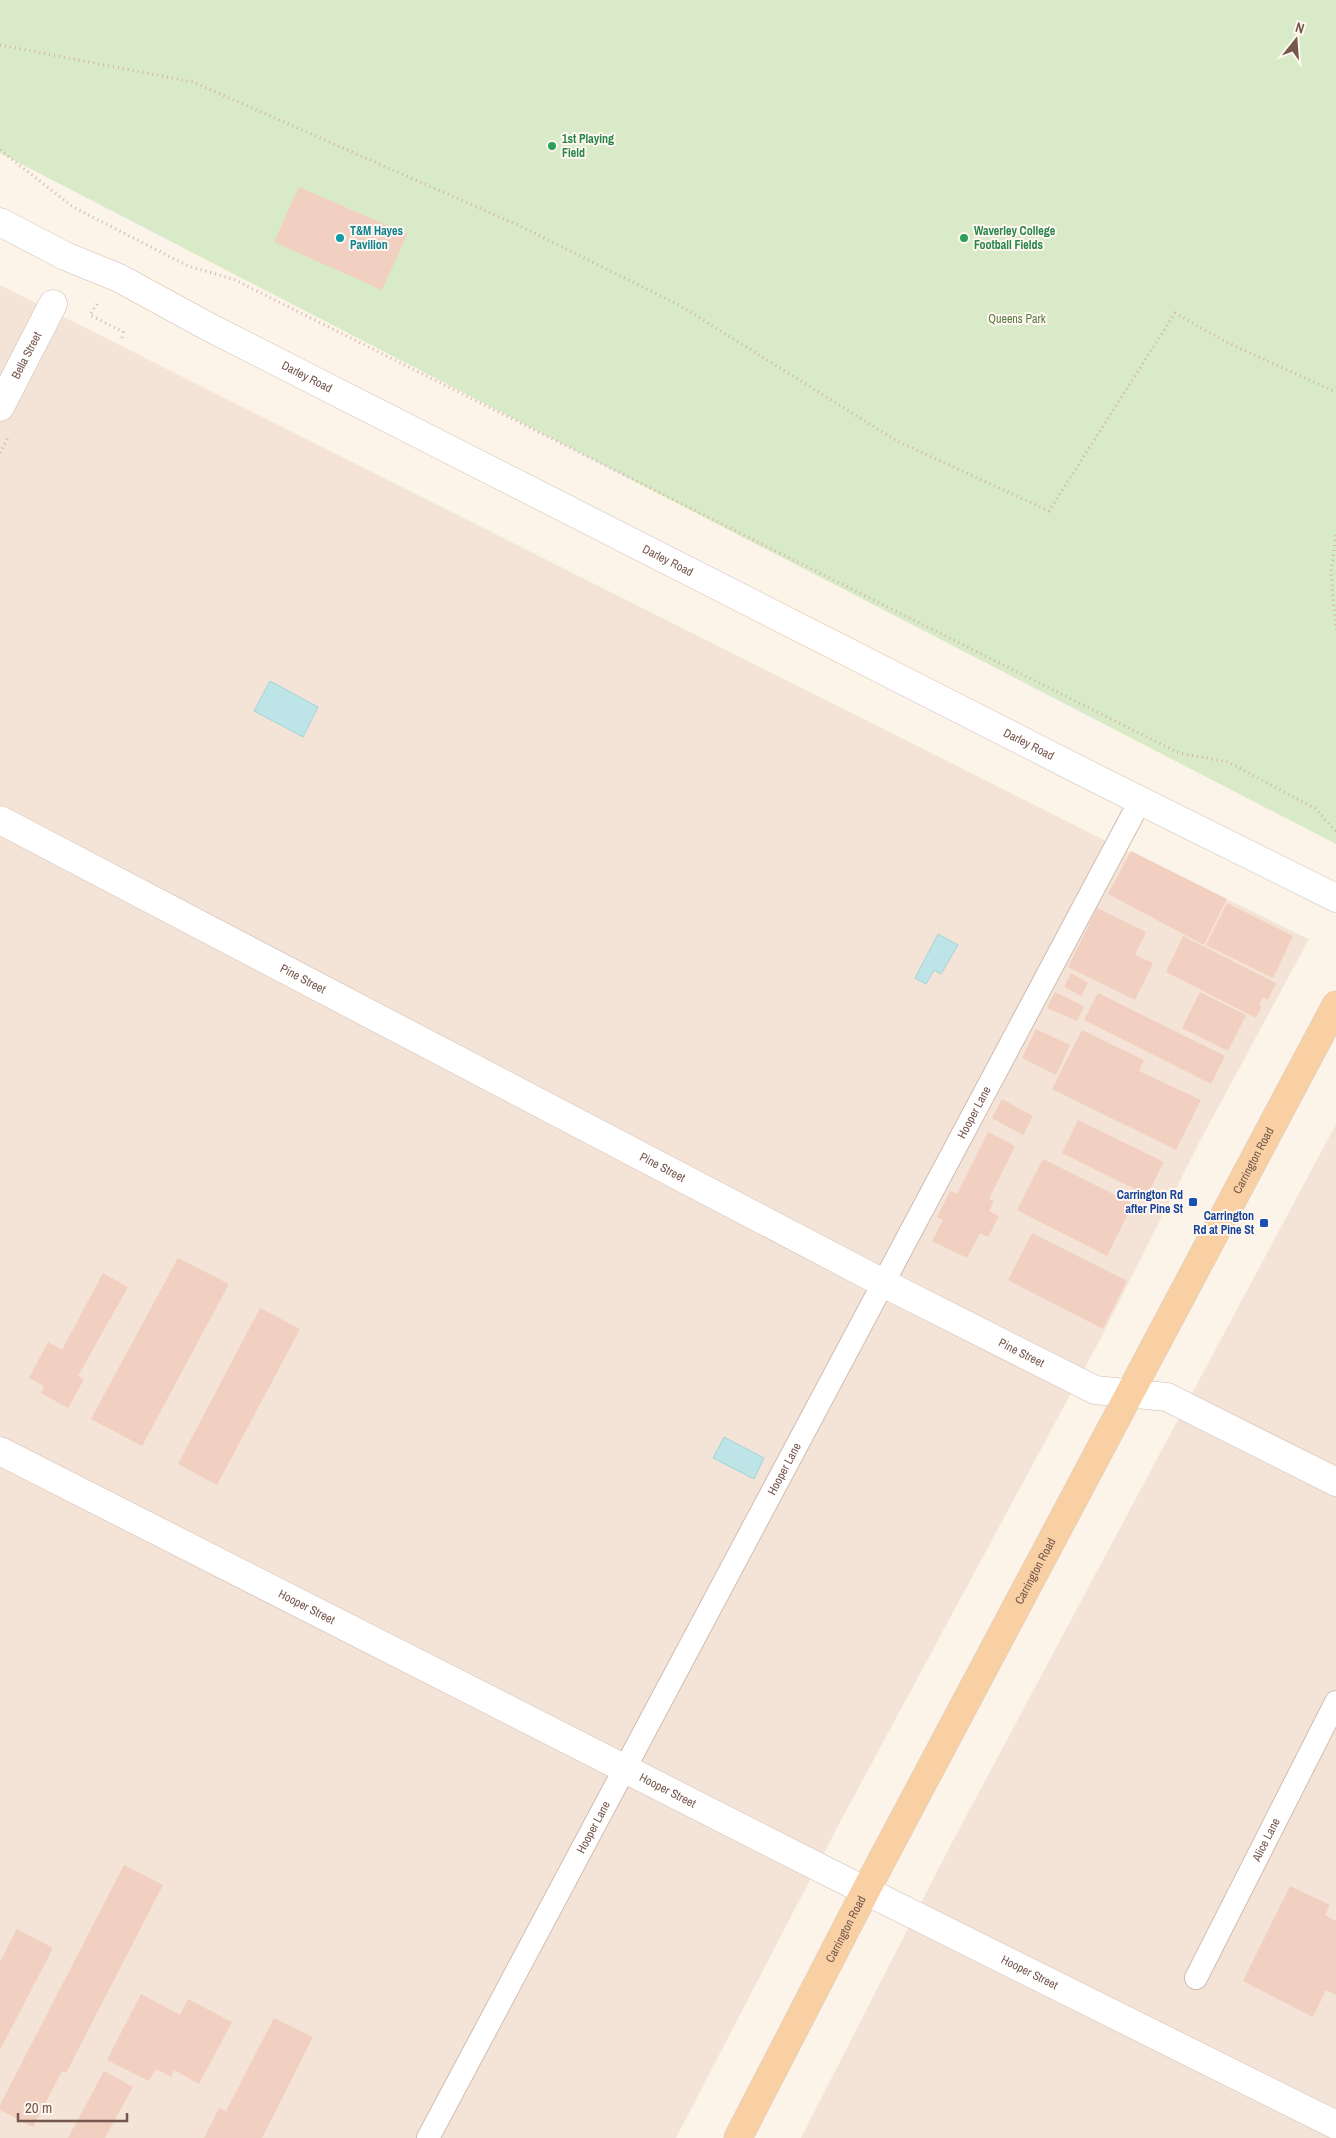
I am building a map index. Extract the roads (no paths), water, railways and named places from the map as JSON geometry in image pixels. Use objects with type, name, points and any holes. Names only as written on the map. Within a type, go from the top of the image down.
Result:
[{"type":"main road","name":"Carrington Road","points":[[738,2138],[866,1890],[1336,1005]]},
{"type":"street","name":"Darley Road","points":[[0,222],[65,256],[119,278],[216,331],[1140,801],[1336,898]]},
{"type":"street","name":"Bella Street","points":[[0,407],[53,304]]},
{"type":"street","name":"Pine Street","points":[[0,820],[883,1283],[1094,1390],[1167,1397],[1336,1482]]},
{"type":"street","name":"Hooper Street","points":[[0,1451],[624,1768],[1336,2125]]},
{"type":"lane","name":"Hooper Lane","points":[[428,2138],[1140,801]]},
{"type":"lane","name":"Alice Lane","points":[[1196,1978],[1336,1702]]},
{"type":"water","points":[[270,681],[318,707],[303,737],[254,711]]},
{"type":"water","points":[[938,934],[958,945],[941,974],[934,970],[926,984],[915,978]]},
{"type":"water","points":[[724,1437],[764,1458],[754,1479],[713,1458]]},
{"type":"place","name":"1st Playing Field","points":[[552,146]]},
{"type":"place","name":"T&M Hayes Pavilion","points":[[340,238]]},
{"type":"place","name":"Waverley College Football Fields","points":[[964,238]]},
{"type":"place","name":"Carrington Rd after Pine St","points":[[1193,1202]]},
{"type":"place","name":"Carrington Rd at Pine St","points":[[1264,1223]]},
{"type":"park label","name":"Queens Park","points":[[1017,319]]}]
